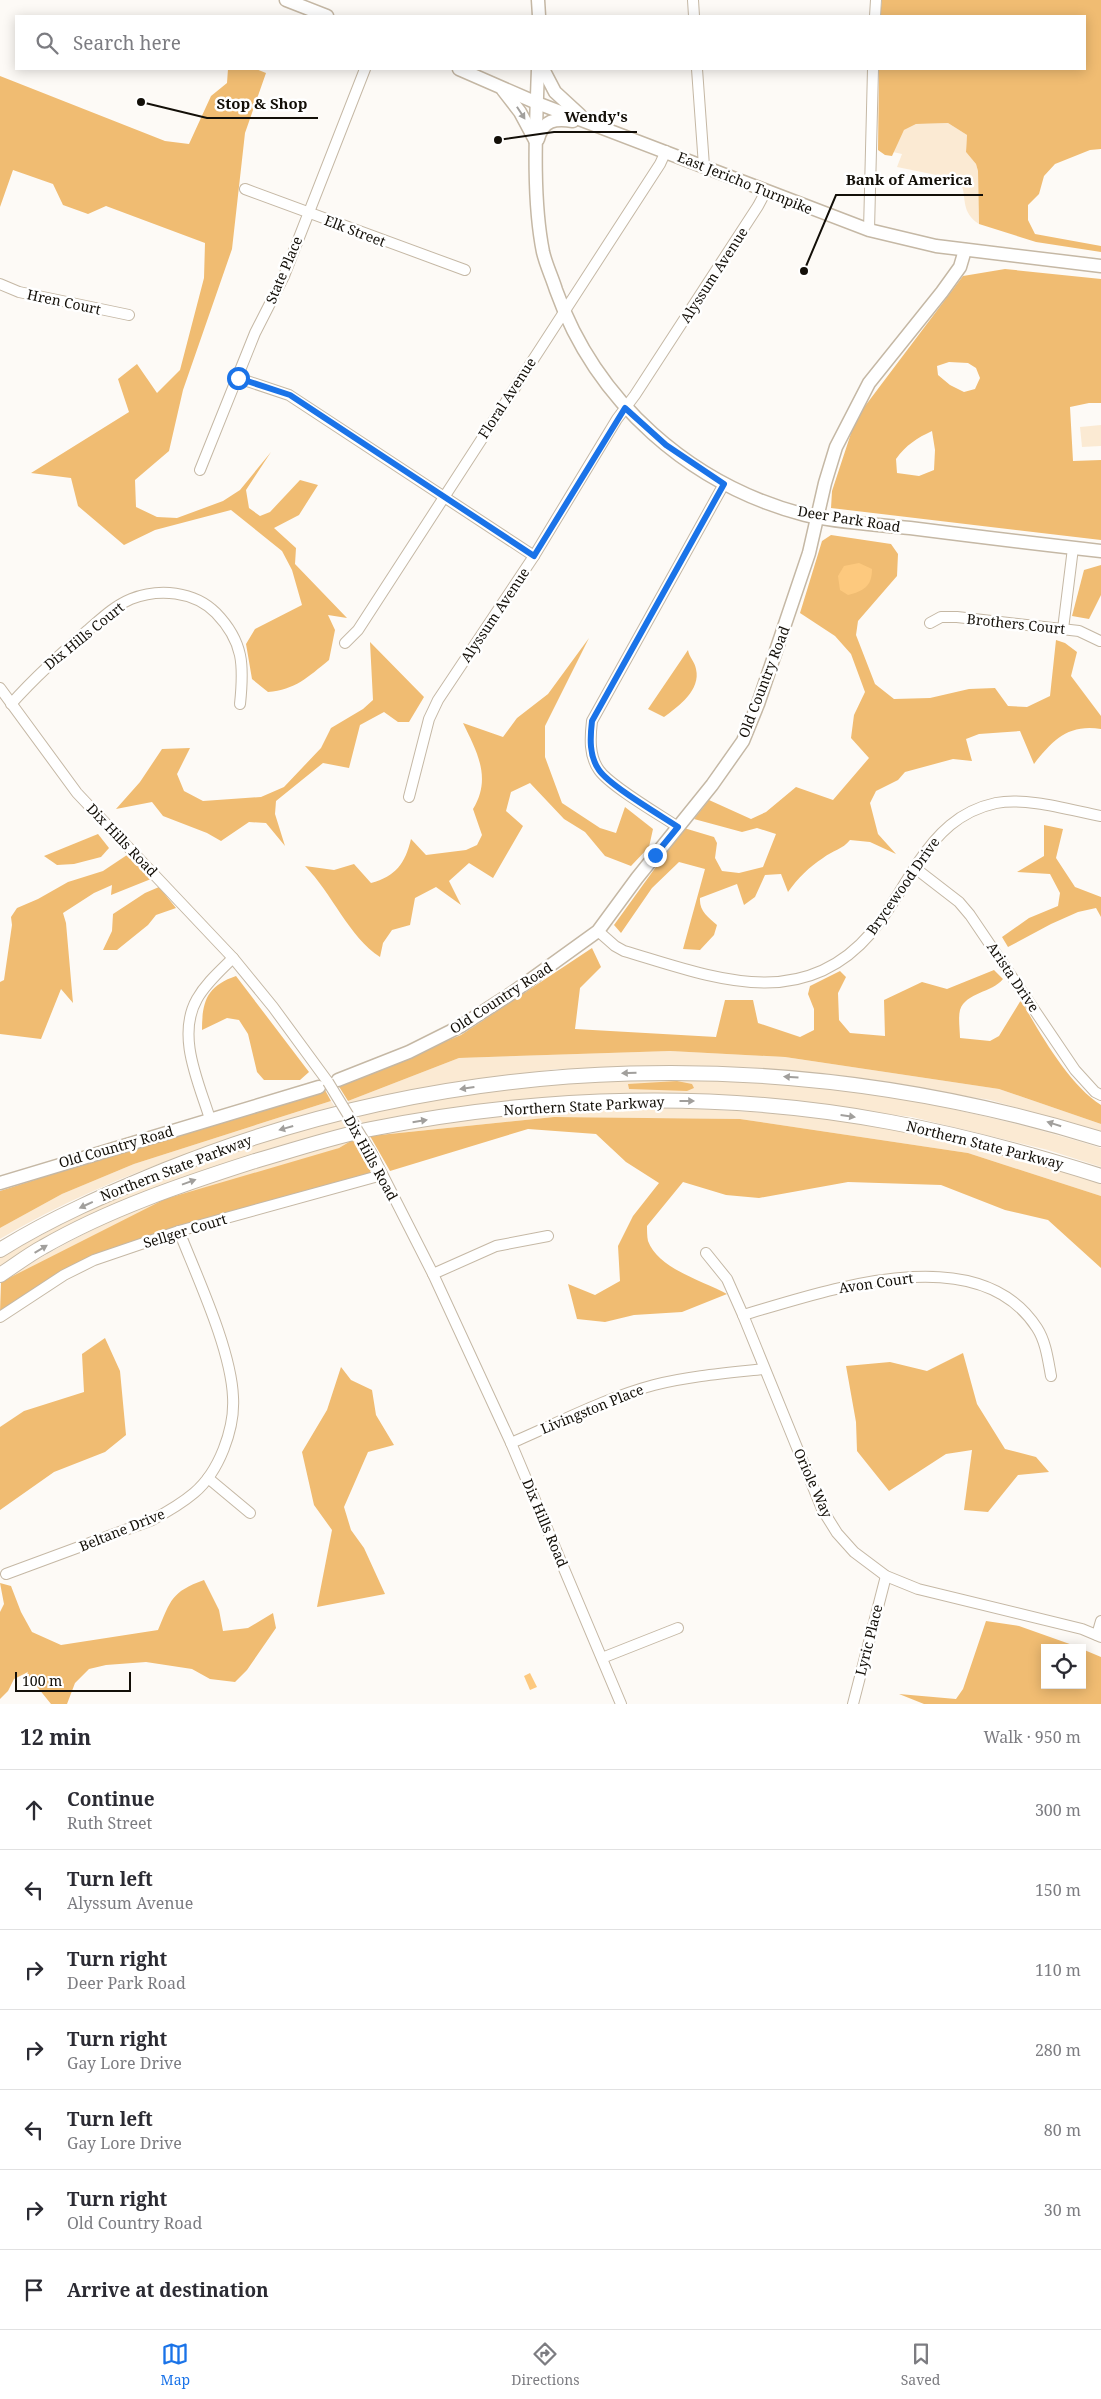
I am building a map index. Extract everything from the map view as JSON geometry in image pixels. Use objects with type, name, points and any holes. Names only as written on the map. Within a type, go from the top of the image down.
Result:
[{"type":"highway","name":"Northern State Parkway","points":[[0,1250],[120,1189],[205,1154],[333,1114],[407,1097],[491,1084],[598,1074],[669,1072],[797,1078],[858,1085],[965,1103],[1047,1122],[1101,1139]]},
{"type":"highway","name":"Northern State Parkway","points":[[0,1275],[44,1247],[116,1212],[192,1181],[372,1129],[530,1106],[694,1101],[796,1109],[887,1121],[966,1137],[1101,1176]]},
{"type":"main road","points":[[286,0],[324,15]]},
{"type":"main road","points":[[538,0],[538,15]]},
{"type":"main road","name":"East Jericho Turnpike","points":[[461,70],[537,103],[869,230],[928,244],[965,250],[1101,266]]},
{"type":"main road","name":"Deer Park Road","points":[[538,70],[539,226],[544,255],[564,310],[597,372],[625,408],[666,445],[724,484],[752,498],[817,517],[1101,551]]},
{"type":"main road","points":[[543,70],[551,86],[561,99],[590,123]]},
{"type":"main road","points":[[499,86],[520,112],[537,143]]},
{"type":"main road","points":[[537,143],[540,131],[551,120],[590,123]]},
{"type":"main road","name":"Old Country Road","points":[[338,1080],[409,1052],[461,1026],[512,993],[598,931],[712,785],[743,741],[809,553],[830,466],[856,408],[869,383],[960,267],[965,250]]},
{"type":"main road","name":"Old Country Road","points":[[0,1183],[319,1087]]},
{"type":"street","points":[[693,0],[694,15]]},
{"type":"street","points":[[875,15],[876,0]]},
{"type":"street","name":"State Place","points":[[200,470],[255,333],[284,276],[365,70]]},
{"type":"street","points":[[697,70],[704,166]]},
{"type":"street","points":[[869,230],[873,70]]},
{"type":"street","name":"Floral Avenue","points":[[345,643],[358,630],[660,164],[666,151]]},
{"type":"street","name":"Elk Street","points":[[245,189],[465,270]]},
{"type":"street","name":"Alyssum Avenue","points":[[409,797],[429,719],[438,700],[534,556],[625,408],[749,220],[766,191]]},
{"type":"street","name":"Hren Court","points":[[0,284],[19,292],[129,315]]},
{"type":"street","points":[[238,378],[290,395],[534,556]]},
{"type":"street","points":[[678,827],[612,783],[599,771],[593,757],[590,740],[592,721],[724,484]]},
{"type":"street","points":[[1064,629],[1073,548]]},
{"type":"street","name":"Dix Hills Court","points":[[11,704],[38,673],[113,609],[130,599],[147,594],[167,592],[182,594],[200,600],[211,608],[232,632],[240,652],[243,673],[240,704]]},
{"type":"street","name":"Brothers Court","points":[[930,623],[941,618],[957,617],[1079,631],[1100,641]]},
{"type":"street","name":"Dix Hills Road","points":[[0,688],[77,793],[232,958],[273,1007],[310,1057],[372,1154],[433,1274],[511,1443],[621,1704]]},
{"type":"street","name":"Brycewood Drive","points":[[598,931],[614,946],[624,951],[715,978],[753,983],[790,981],[809,976],[829,967],[870,935],[885,916],[915,868],[942,830],[957,818],[997,803],[1017,802],[1101,816]]},
{"type":"street","name":"Arista Drive","points":[[915,868],[952,896],[970,915],[1076,1070],[1095,1092],[1101,1096]]},
{"type":"street","points":[[210,1119],[191,1058],[190,1015],[205,988],[232,958]]},
{"type":"street","name":"Sellger Court","points":[[0,1317],[64,1276],[94,1260],[179,1231],[382,1175]]},
{"type":"street","name":"Beltane Drive","points":[[6,1574],[152,1520],[174,1508],[195,1492],[208,1478],[224,1448],[232,1421],[233,1397],[230,1373],[223,1347],[179,1231]]},
{"type":"street","points":[[433,1274],[456,1262],[496,1246],[548,1236]]},
{"type":"street","name":"Oriole Way","points":[[706,1253],[727,1279],[822,1509],[837,1533],[854,1552],[886,1576],[918,1589],[1042,1619],[1099,1636]]},
{"type":"street","name":"Avon Court","points":[[743,1315],[820,1292],[861,1283],[900,1278],[926,1277],[980,1285],[1004,1295],[1023,1310],[1038,1330],[1045,1346],[1051,1376]]},
{"type":"street","name":"Livingston Place","points":[[511,1443],[627,1393],[692,1377],[764,1369]]},
{"type":"street","points":[[208,1478],[250,1513]]},
{"type":"street","name":"Lyric Place","points":[[853,1704],[886,1576]]},
{"type":"street","points":[[1099,1636],[1101,1621]]},
{"type":"street","points":[[602,1658],[678,1628]]},
{"type":"shaded area","points":[[882,0],[1101,0],[1101,149],[1090,150],[1055,164],[1044,176],[1039,194],[1028,205],[1028,220],[1035,234],[1101,246],[1101,252],[1036,242],[979,224],[978,171],[976,164],[966,152],[967,135],[948,123],[916,124],[904,130],[892,156],[885,155],[878,150],[879,70],[1086,70],[1086,15],[880,15]]},
{"type":"shaded area","points":[[228,70],[258,70],[266,73],[245,133],[232,249],[183,390],[169,451],[135,480],[136,507],[157,517],[177,518],[223,501],[240,490],[271,452],[246,490],[249,508],[260,516],[270,512],[300,480],[318,485],[299,515],[274,528],[296,548],[295,564],[347,618],[328,615],[335,630],[329,660],[308,677],[294,685],[286,689],[268,692],[252,679],[246,644],[255,629],[302,605],[292,570],[282,551],[231,510],[155,530],[124,545],[78,506],[71,478],[31,473],[129,412],[118,379],[137,364],[157,393],[180,370],[204,278],[205,243],[106,206],[88,214],[63,205],[53,184],[13,170],[0,207],[0,76],[165,141],[189,144],[211,96],[227,83]]},
{"type":"shaded area","points":[[948,123],[967,135],[966,152],[976,164],[978,171],[979,224],[968,212],[963,189],[956,179],[897,167],[902,154],[893,152],[904,130],[916,124]]},
{"type":"shaded area","points":[[1005,269],[1101,279],[1101,403],[1089,403],[1070,407],[1073,461],[1101,460],[1101,540],[831,508],[832,491],[856,418],[963,276]],"holes":[[[949,362],[968,363],[976,368],[980,378],[975,389],[964,392],[950,385],[938,375],[937,366]],[[932,431],[935,450],[934,470],[919,476],[897,473],[896,459],[900,454],[912,442]]]},
{"type":"shaded area","points":[[1101,425],[1101,446],[1082,447],[1080,427]]},
{"type":"shaded area","points":[[831,535],[891,544],[898,554],[897,576],[858,621],[856,635],[875,684],[894,699],[930,698],[969,689],[995,688],[1008,706],[1027,707],[1050,696],[1056,640],[1065,643],[1077,652],[1071,676],[1101,716],[1101,729],[1079,729],[1062,736],[1034,764],[1020,731],[979,734],[966,739],[972,761],[953,759],[905,772],[898,780],[876,791],[870,803],[878,834],[896,854],[870,842],[850,840],[844,846],[813,865],[788,892],[781,874],[765,875],[755,897],[744,905],[737,884],[700,898],[701,907],[717,925],[714,935],[700,950],[683,949],[705,869],[679,862],[652,888],[621,933],[614,925],[684,828],[714,837],[717,843],[715,858],[722,871],[739,873],[763,867],[776,834],[757,828],[742,832],[694,819],[709,800],[751,819],[766,812],[796,787],[833,800],[869,758],[851,738],[854,715],[865,692],[851,654],[835,636],[800,613],[822,541]]},
{"type":"shaded area","points":[[859,563],[872,569],[872,575],[866,587],[848,595],[840,590],[838,576],[844,566]]},
{"type":"shaded area","points":[[1101,565],[1101,595],[1089,619],[1072,616],[1084,570]]},
{"type":"shaded area","points":[[589,638],[545,726],[545,757],[562,803],[600,828],[616,833],[625,807],[653,829],[649,847],[631,866],[605,856],[585,832],[564,819],[530,783],[511,792],[506,811],[523,826],[493,878],[469,863],[449,881],[461,905],[436,887],[415,898],[410,925],[392,930],[383,943],[380,957],[359,938],[305,866],[334,870],[354,864],[371,883],[387,877],[398,868],[406,855],[411,839],[426,855],[466,850],[477,845],[482,835],[473,809],[479,798],[482,776],[477,755],[463,723],[503,737],[517,718],[548,694]]},
{"type":"shaded area","points":[[370,642],[424,697],[409,722],[398,722],[384,712],[360,725],[349,768],[323,763],[276,801],[275,814],[285,846],[266,823],[249,822],[221,841],[207,833],[163,816],[152,802],[116,809],[140,782],[162,749],[190,748],[177,774],[184,791],[203,801],[261,797],[284,787],[321,748],[331,728],[363,709],[373,700]]},
{"type":"shaded area","points":[[688,650],[696,669],[697,677],[688,697],[664,717],[648,709]]},
{"type":"shaded area","points":[[1044,825],[1063,829],[1056,858],[1075,887],[1101,897],[1101,917],[1096,908],[1078,912],[1008,947],[1002,937],[1029,918],[1058,906],[1060,893],[1050,874],[1017,872],[1044,856]]},
{"type":"shaded area","points":[[98,834],[109,848],[101,857],[74,864],[57,865],[44,856]]},
{"type":"shaded area","points":[[127,855],[151,879],[111,895],[112,885],[94,893],[63,913],[66,923],[73,1003],[61,989],[41,1039],[0,1034],[0,982],[4,980],[12,925],[11,917],[17,908],[38,899],[68,882],[103,871]]},
{"type":"shaded area","points":[[159,887],[176,908],[156,915],[148,925],[117,950],[103,950],[112,931],[113,914],[145,893]]},
{"type":"shaded area","points":[[592,948],[601,967],[580,988],[575,1029],[716,1037],[725,1000],[753,1000],[758,1023],[800,1037],[814,1030],[814,1009],[808,994],[810,986],[840,971],[846,977],[838,993],[839,1020],[850,1033],[885,1036],[884,1000],[922,982],[947,989],[994,970],[1003,979],[998,984],[973,996],[963,1004],[960,1010],[960,1038],[990,1041],[999,1036],[1021,1000],[1066,1071],[1089,1096],[1101,1105],[1101,1124],[999,1089],[785,1057],[670,1051],[459,1058],[348,1101],[338,1085],[461,1035]]},
{"type":"shaded area","points":[[236,976],[309,1072],[300,1080],[264,1080],[257,1072],[248,1034],[239,1020],[227,1018],[202,1030],[203,1011],[208,996],[218,985]]},
{"type":"shaded area","points":[[670,1051],[785,1057],[999,1089],[1101,1124],[1101,1132],[990,1100],[830,1074],[744,1067],[557,1069],[446,1085],[351,1105],[348,1101],[459,1058]]},
{"type":"shaded area","points":[[641,1076],[738,1079],[812,1085],[937,1106],[1020,1125],[1101,1148],[1101,1167],[1048,1150],[912,1117],[769,1100],[644,1095],[363,1124],[357,1115],[451,1096]]},
{"type":"shaded area","points":[[677,1081],[692,1084],[694,1088],[687,1091],[629,1089],[628,1084]]},
{"type":"shaded area","points":[[325,1090],[331,1101],[134,1164],[62,1194],[0,1228],[0,1191]]},
{"type":"shaded area","points":[[331,1101],[337,1110],[205,1148],[139,1172],[68,1203],[0,1239],[0,1228],[62,1194],[134,1164]]},
{"type":"shaded area","points":[[642,1108],[776,1114],[865,1123],[909,1130],[996,1150],[1101,1182],[1101,1196],[968,1153],[740,1119],[554,1117],[370,1136],[490,1116],[545,1110]]},
{"type":"shaded area","points":[[554,1117],[740,1119],[968,1153],[1101,1196],[1101,1268],[1048,1220],[1005,1210],[941,1185],[848,1182],[759,1198],[726,1195],[683,1182],[647,1226],[648,1241],[653,1251],[671,1267],[727,1294],[682,1312],[634,1315],[605,1322],[577,1319],[568,1284],[595,1295],[620,1281],[618,1246],[633,1216],[659,1183],[626,1162],[596,1134],[528,1129],[390,1171],[370,1136]]},
{"type":"shaded area","points":[[341,1118],[349,1131],[228,1164],[0,1268],[0,1257],[138,1187],[225,1153]]},
{"type":"shaded area","points":[[354,1139],[339,1148],[0,1283],[1,1280],[80,1236],[162,1197],[233,1172]]},
{"type":"shaded area","points":[[354,1139],[371,1166],[370,1174],[115,1249],[0,1312],[1,1282],[165,1199],[339,1148]]},
{"type":"shaded area","points":[[105,1338],[120,1371],[126,1435],[105,1452],[54,1472],[0,1510],[0,1427],[24,1411],[84,1392],[82,1354]]},
{"type":"shaded area","points":[[963,1353],[977,1404],[1005,1449],[1036,1457],[1049,1472],[1018,1475],[988,1512],[964,1510],[972,1450],[946,1454],[889,1491],[857,1451],[856,1422],[846,1366],[890,1362],[927,1371]]},
{"type":"shaded area","points":[[341,1367],[351,1380],[372,1390],[376,1415],[394,1445],[368,1452],[344,1507],[351,1530],[364,1548],[385,1594],[317,1607],[332,1530],[314,1505],[302,1452],[327,1410]]},
{"type":"shaded area","points":[[204,1580],[219,1610],[223,1631],[248,1628],[273,1613],[276,1628],[247,1670],[235,1682],[210,1679],[192,1669],[146,1662],[106,1665],[89,1669],[75,1683],[67,1704],[51,1704],[26,1673],[14,1679],[8,1691],[0,1699],[0,1612],[4,1604],[0,1583],[11,1586],[21,1612],[32,1632],[61,1645],[158,1630],[166,1611],[178,1593]]},
{"type":"shaded area","points":[[986,1621],[1019,1626],[1070,1644],[1041,1644],[1041,1689],[1086,1689],[1086,1651],[1101,1657],[1101,1704],[924,1704],[899,1694],[956,1699],[963,1689]]},
{"type":"shaded area","points":[[530,1673],[537,1687],[530,1690],[524,1676]]},
{"type":"place","name":"Stop & Shop","points":[[141,102]]},
{"type":"place","name":"Wendy's","points":[[498,140]]},
{"type":"place","name":"Bank of America","points":[[804,271]]},
{"type":"route","points":[[238,378],[290,395],[534,556],[625,408],[666,445],[703,472],[724,484],[592,721],[590,740],[593,757],[599,771],[612,783],[678,827],[655,855]]}]
